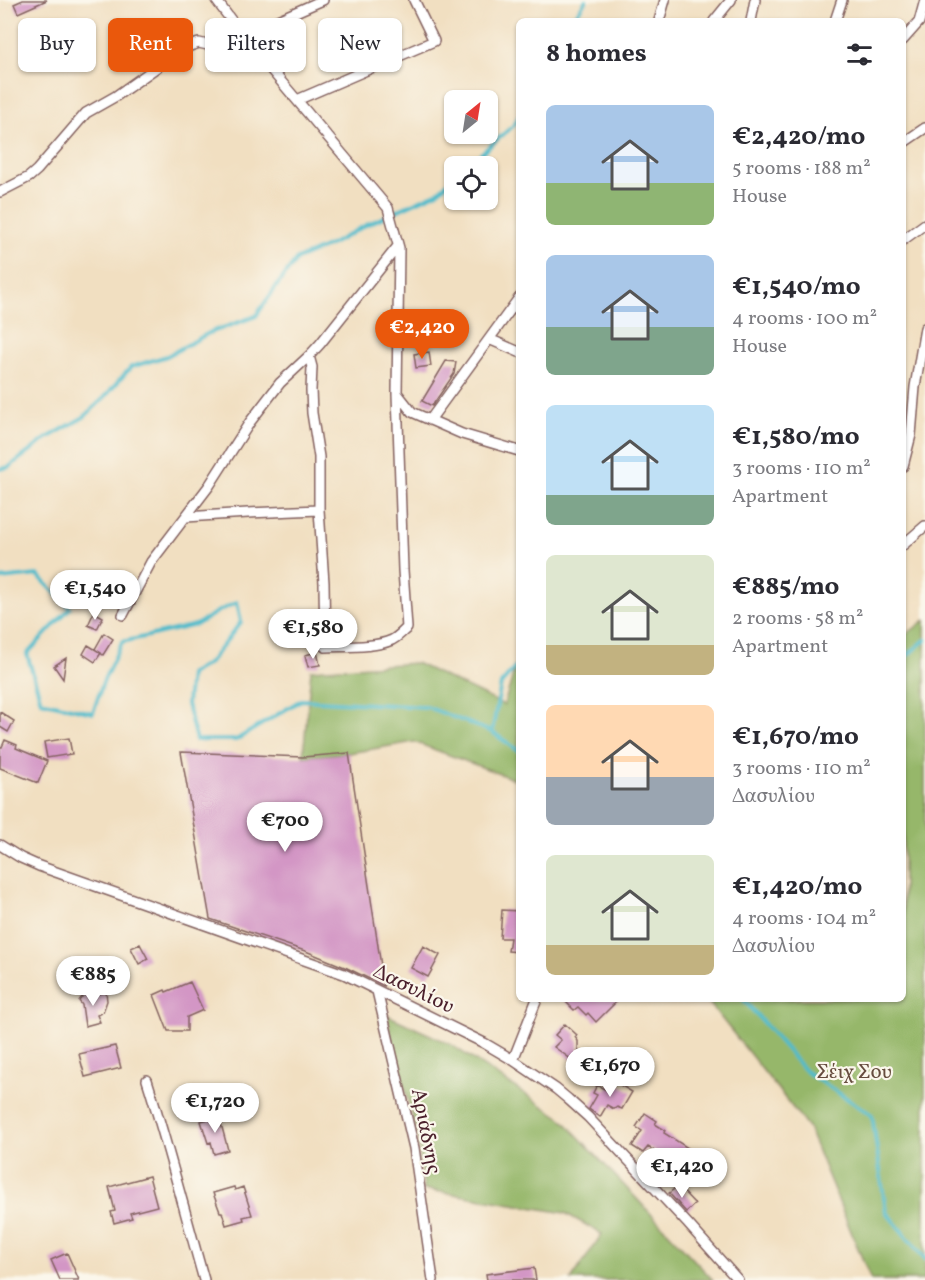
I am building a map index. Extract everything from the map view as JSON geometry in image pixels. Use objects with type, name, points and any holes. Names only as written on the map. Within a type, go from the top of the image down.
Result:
[{"type":"street","points":[[216,0],[230,18]]},
{"type":"street","points":[[282,18],[322,0]]},
{"type":"street","points":[[297,100],[434,41],[414,0]]},
{"type":"street","points":[[660,18],[665,0]]},
{"type":"street","points":[[716,18],[731,0]]},
{"type":"street","points":[[752,18],[755,0]]},
{"type":"street","points":[[836,18],[842,0]]},
{"type":"street","points":[[906,37],[919,22],[925,0]]},
{"type":"street","points":[[0,192],[29,177],[37,170],[86,114],[116,96],[184,48],[199,42],[205,44]]},
{"type":"street","points":[[273,72],[388,208],[398,246],[397,393],[407,628],[391,641],[325,646],[319,457],[312,413],[312,367],[309,356]]},
{"type":"street","points":[[906,141],[925,128]]},
{"type":"street","points":[[906,238],[925,224]]},
{"type":"street","points":[[123,615],[151,562],[209,486],[250,422],[280,384],[309,356],[398,246]]},
{"type":"street","points":[[430,420],[516,302]]},
{"type":"street","points":[[906,456],[925,328]]},
{"type":"street","points":[[489,339],[516,351]]},
{"type":"street","points":[[397,393],[412,412],[462,434],[516,450]]},
{"type":"street","points":[[906,405],[914,408]]},
{"type":"street","points":[[186,517],[319,510]]},
{"type":"street","points":[[906,542],[925,526]]},
{"type":"street","name":"Δασυλίου","points":[[0,845],[39,866],[344,974],[484,1043],[513,1060],[562,1094],[588,1118],[738,1280]]},
{"type":"street","name":"Αριάδνης","points":[[377,991],[414,1148],[434,1280]]},
{"type":"street","points":[[513,1060],[536,1002]]},
{"type":"street","points":[[147,1080],[169,1149],[204,1280]]},
{"type":"green space","name":"Σέιχ Σου","points":[[925,620],[925,1280],[871,1280],[808,1127],[708,1002],[906,1002],[906,635]]},
{"type":"green space","points":[[416,663],[504,705],[516,665],[516,780],[414,742],[349,753],[303,757],[311,670]]},
{"type":"green space","points":[[387,1015],[450,1044],[561,1118],[713,1280],[571,1280],[602,1234],[565,1213],[424,1189],[418,1138]]},
{"type":"building","points":[[23,0],[47,0],[18,13],[14,4]]},
{"type":"building","points":[[429,352],[431,366],[416,368],[414,354]]},
{"type":"building","points":[[446,361],[456,362],[454,374],[432,406],[422,401]]},
{"type":"building","points":[[94,612],[103,617],[97,629],[88,625]]},
{"type":"building","points":[[104,633],[113,639],[103,655],[95,649]]},
{"type":"building","points":[[88,645],[101,653],[95,662],[83,654]]},
{"type":"building","points":[[317,652],[320,665],[308,667],[305,655]]},
{"type":"building","points":[[66,658],[63,679],[54,666]]},
{"type":"building","points":[[0,712],[14,721],[8,732],[0,727]]},
{"type":"building","points":[[69,738],[72,754],[47,758],[44,742]]},
{"type":"building","points":[[5,740],[17,745],[16,748],[47,761],[38,783],[0,768],[0,747]]},
{"type":"building","points":[[181,752],[303,757],[349,753],[384,986],[308,952],[210,919]]},
{"type":"building","points":[[502,910],[516,911],[516,952],[508,951],[510,938],[500,938]]},
{"type":"building","points":[[140,944],[148,959],[139,964],[131,948]]},
{"type":"building","points":[[423,946],[440,955],[428,977],[411,968]]},
{"type":"building","points":[[190,982],[203,1010],[187,1017],[187,1031],[168,1031],[154,995]]},
{"type":"building","points":[[106,992],[107,1001],[103,1012],[97,1015],[100,1022],[85,1026],[82,1005],[79,1001],[85,993],[89,996]]},
{"type":"building","points":[[566,1002],[616,1002],[596,1022],[578,1007],[574,1010]]},
{"type":"building","points":[[565,1024],[577,1035],[575,1037],[578,1041],[578,1050],[584,1055],[578,1064],[554,1047],[561,1040],[555,1035]]},
{"type":"building","points":[[115,1046],[121,1068],[85,1077],[79,1054]]},
{"type":"building","points":[[612,1080],[632,1092],[622,1109],[617,1107],[614,1109],[607,1105],[600,1117],[589,1109],[597,1095],[593,1093],[597,1085],[606,1090]]},
{"type":"building","points":[[645,1113],[657,1121],[655,1124],[665,1130],[664,1133],[691,1150],[682,1164],[648,1147],[643,1153],[632,1146],[642,1131],[636,1127]]},
{"type":"building","points":[[219,1116],[228,1150],[214,1154],[201,1121]]},
{"type":"building","points":[[149,1176],[157,1206],[130,1213],[132,1218],[114,1223],[111,1212],[115,1211],[109,1187]]},
{"type":"building","points":[[678,1186],[695,1204],[686,1212],[669,1193]]},
{"type":"building","points":[[234,1187],[235,1190],[243,1187],[252,1215],[226,1225],[213,1193]]},
{"type":"building","points":[[67,1253],[79,1280],[60,1280],[51,1260]]},
{"type":"building","points":[[534,1268],[536,1280],[487,1280],[486,1274]]},
{"type":"waterway","points":[[574,18],[586,0]]},
{"type":"waterway","points":[[478,156],[516,121]]},
{"type":"waterway","points":[[0,469],[9,467],[47,438],[84,417],[131,367],[167,356],[209,333],[256,316],[297,259],[438,192],[444,186]]},
{"type":"waterway","points":[[0,579],[38,575],[70,608],[27,654],[41,701],[93,713],[103,682],[122,642],[196,625],[237,602],[241,622],[209,663],[190,674],[187,704],[196,740],[236,740],[301,700],[427,707],[492,732],[501,684],[516,666]]},
{"type":"waterway","points":[[906,656],[925,640]]},
{"type":"waterway","points":[[492,732],[516,749]]},
{"type":"waterway","points":[[746,1002],[805,1071],[872,1115],[886,1212],[925,1259]]}]
